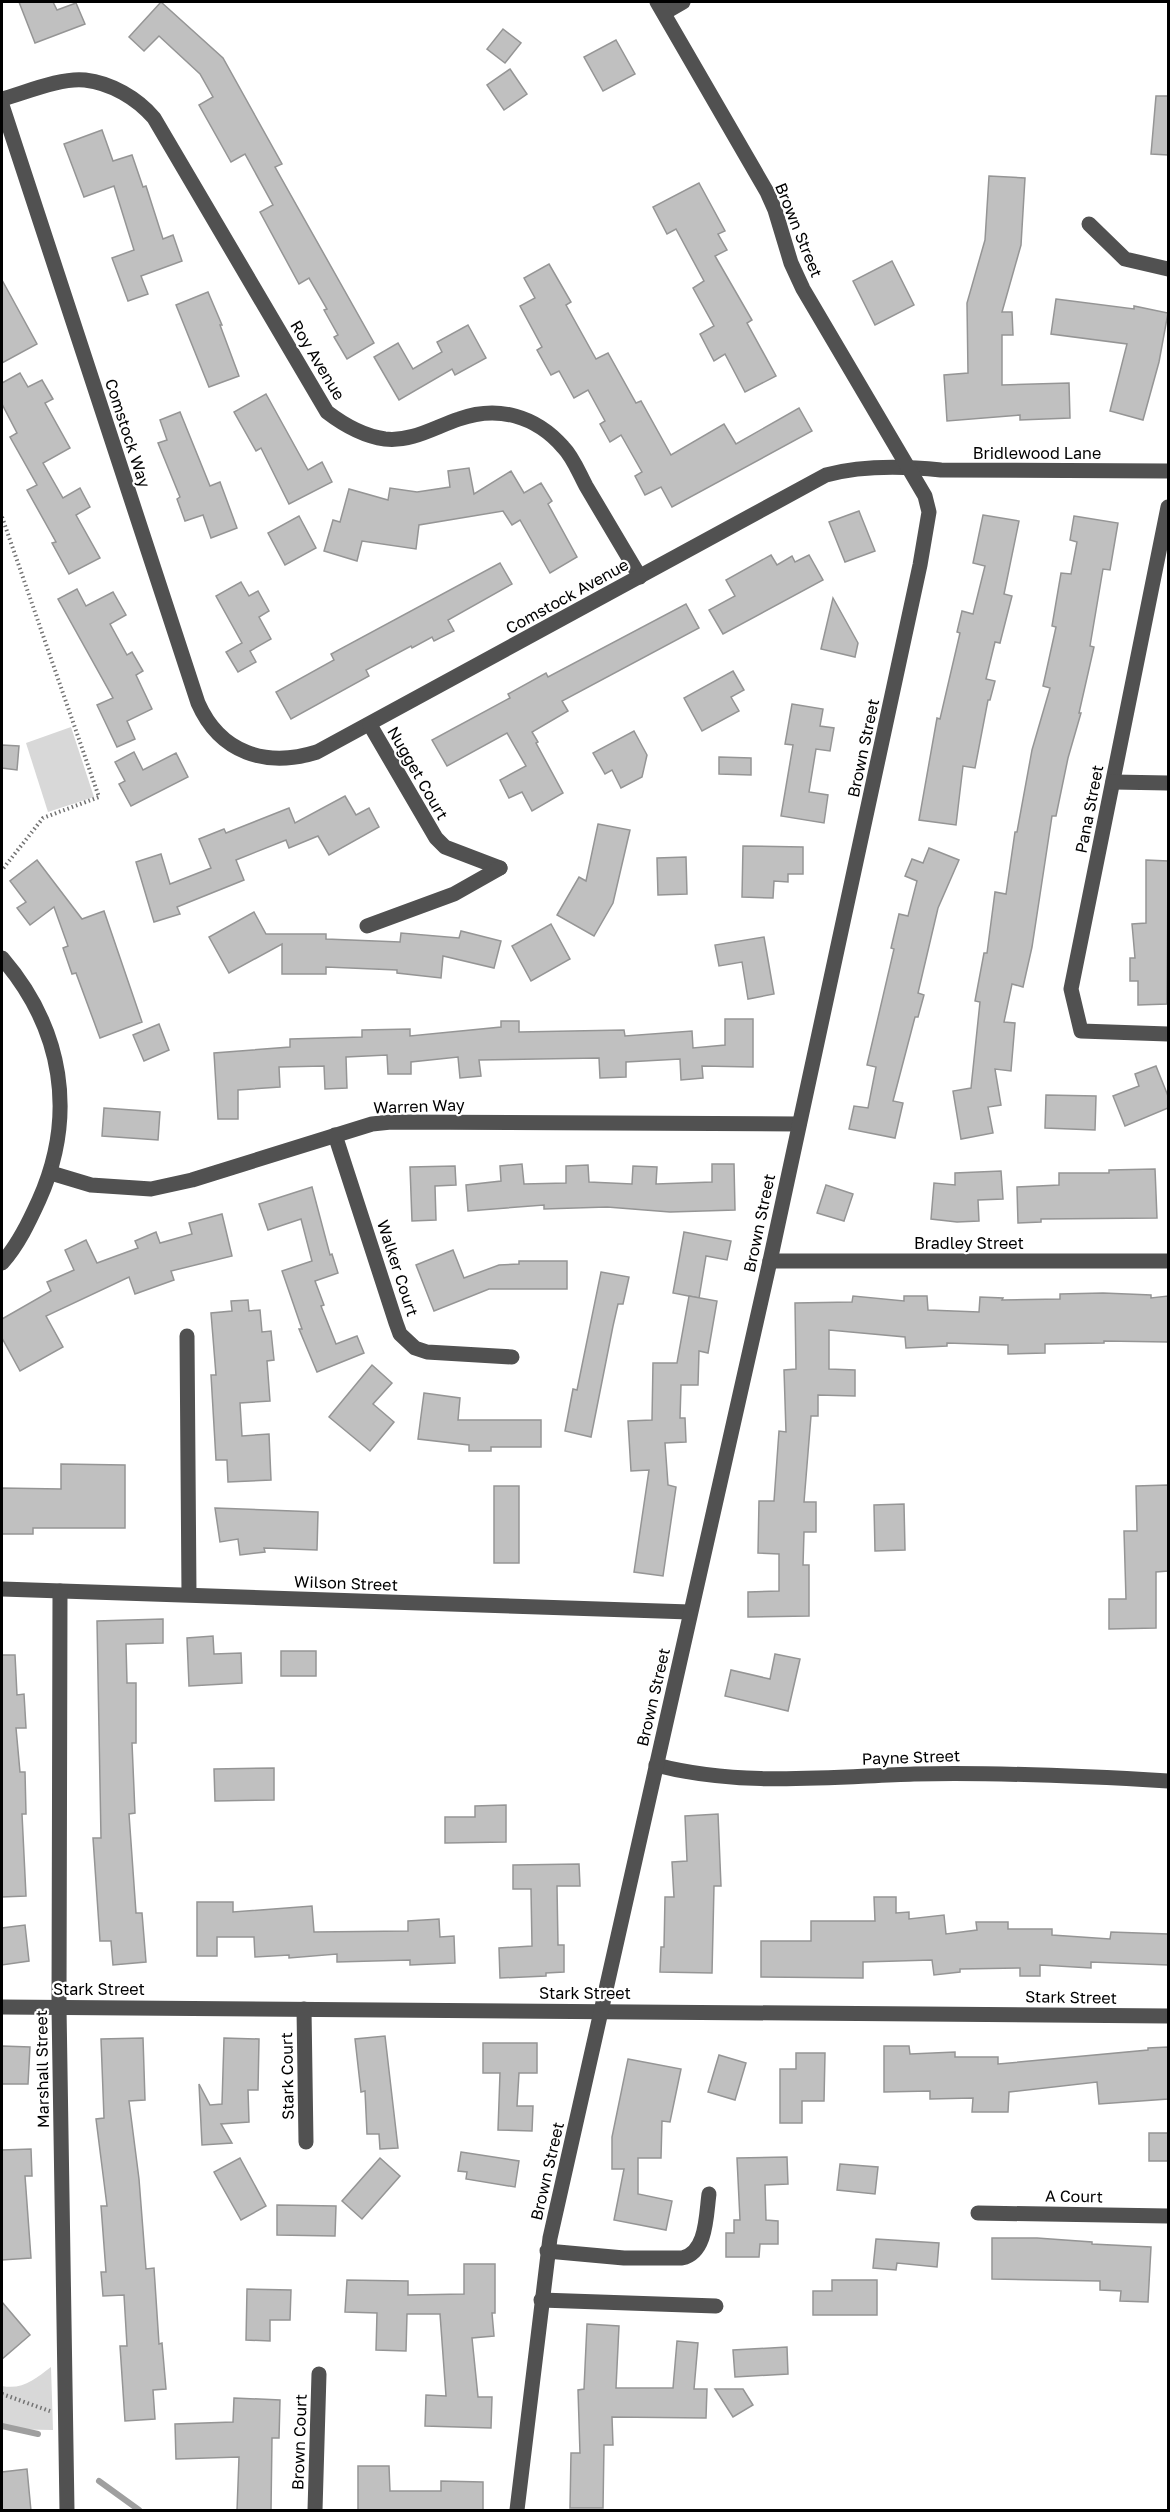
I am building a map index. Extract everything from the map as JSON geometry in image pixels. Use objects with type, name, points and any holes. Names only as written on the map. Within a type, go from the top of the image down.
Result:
[{"type":"street","points":[[660,7],[684,2]]},
{"type":"street","name":"Brown Street","points":[[517,2511],[548,2251],[770,1261],[929,512],[925,496],[803,289],[791,263],[775,210],[766,192],[660,7]]},
{"type":"street","name":"Roy Avenue","points":[[2,99],[66,82],[84,80],[115,89],[138,102],[154,118],[327,412],[351,428],[386,439],[419,435],[473,415],[490,412],[523,418],[540,427],[564,448],[640,577]]},
{"type":"street","name":"Comstock Way","points":[[2,105],[198,702],[204,717],[221,738],[248,753]]},
{"type":"street","points":[[1089,224],[1125,259],[1168,269]]},
{"type":"street","name":"Bridlewood Lane","points":[[906,466],[941,470],[1168,471]]},
{"type":"street","name":"Comstock Avenue","points":[[248,753],[267,758],[298,758],[317,752],[826,475],[852,470],[906,466]]},
{"type":"street","name":"Pana Street","points":[[1168,507],[1072,982],[1072,996],[1081,1031],[1168,1034]]},
{"type":"street","name":"Nugget Court","points":[[367,926],[454,894],[500,868],[445,847],[436,838],[370,725]]},
{"type":"street","points":[[1113,782],[1168,783]]},
{"type":"street","points":[[2,958],[28,993],[54,1054],[59,1087],[60,1126],[51,1173],[24,1231],[2,1263]]},
{"type":"street","name":"Warren Way","points":[[51,1173],[91,1185],[151,1189],[192,1180],[372,1124],[391,1122],[799,1124]]},
{"type":"street","name":"Walker Court","points":[[335,1135],[396,1323],[407,1343],[427,1352],[512,1357]]},
{"type":"street","name":"Bradley Street","points":[[770,1261],[1168,1261]]},
{"type":"street","points":[[187,1336],[189,1594]]},
{"type":"street","name":"Wilson Street","points":[[2,1589],[690,1612]]},
{"type":"street","name":"Marshall Street","points":[[60,1591],[59,2007],[67,2511]]},
{"type":"street","name":"Payne Street","points":[[656,1764],[691,1774],[721,1777],[810,1779],[914,1774],[1032,1773],[1168,1781]]},
{"type":"street","name":"Stark Street","points":[[2,2007],[1168,2016]]},
{"type":"street","name":"Stark Court","points":[[304,2009],[306,2142]]},
{"type":"street","points":[[548,2251],[624,2258],[691,2256],[697,2250],[703,2231],[709,2194]]},
{"type":"street","name":"A Court","points":[[978,2213],[1168,2216]]},
{"type":"street","points":[[541,2300],[716,2306]]},
{"type":"street","name":"Brown Court","points":[[315,2511],[319,2374]]},
{"type":"path","points":[[2,517],[99,797],[43,818],[2,870]]},
{"type":"path","points":[[2,2394],[44,2411],[65,2412]]},
{"type":"shaded area","points":[[71,727],[94,797],[48,812],[26,743]]},
{"type":"shaded area","points":[[51,2367],[53,2430],[2,2429],[2,2386],[23,2385]]},
{"type":"building","points":[[19,2],[53,2],[57,10],[76,3],[85,24],[35,43]]},
{"type":"building","points":[[161,2],[223,58],[282,164],[275,167],[374,343],[347,359],[334,337],[338,335],[324,310],[327,309],[309,278],[299,284],[260,212],[273,205],[245,154],[231,162],[199,105],[213,97],[200,74],[159,36],[144,51],[129,37]]},
{"type":"building","points":[[503,29],[521,43],[505,63],[487,49]]},
{"type":"building","points":[[616,40],[635,74],[603,91],[584,57]]},
{"type":"building","points":[[510,69],[527,94],[504,110],[487,85]]},
{"type":"building","points":[[1156,96],[1168,96],[1168,155],[1151,154]]},
{"type":"building","points":[[102,130],[113,161],[132,155],[143,187],[146,186],[163,239],[173,235],[182,261],[141,276],[148,294],[128,301],[112,258],[134,250],[114,186],[84,197],[64,144]]},
{"type":"building","points":[[989,176],[1025,178],[1021,245],[1002,312],[1012,312],[1013,335],[1002,335],[1002,385],[1069,383],[1070,418],[1020,420],[1020,415],[947,421],[944,375],[968,373],[967,303],[985,240]]},
{"type":"building","points":[[699,183],[725,231],[718,234],[727,250],[715,256],[752,320],[747,323],[776,376],[745,392],[725,354],[714,361],[700,334],[714,326],[693,288],[704,281],[676,229],[667,234],[653,207]]},
{"type":"building","points":[[892,261],[914,305],[875,325],[853,281]]},
{"type":"building","points":[[549,264],[571,302],[566,305],[596,359],[608,353],[636,403],[641,401],[671,455],[724,424],[736,444],[799,408],[812,431],[672,507],[661,487],[645,495],[635,476],[642,472],[621,435],[610,442],[600,424],[605,421],[588,390],[574,398],[559,371],[551,375],[537,350],[542,347],[520,306],[535,298],[524,278]]},
{"type":"building","points":[[2,280],[37,344],[2,363]]},
{"type":"building","points":[[208,292],[239,376],[209,387],[176,305]]},
{"type":"building","points":[[1056,299],[1134,309],[1134,306],[1168,313],[1159,362],[1143,420],[1110,411],[1127,344],[1051,334]]},
{"type":"building","points":[[468,325],[486,358],[455,375],[452,369],[399,400],[374,357],[398,343],[413,369],[442,352],[437,342]]},
{"type":"building","points":[[20,373],[28,387],[42,380],[53,399],[45,403],[70,448],[43,463],[63,498],[80,488],[90,507],[76,515],[100,558],[69,574],[52,543],[56,542],[27,490],[37,485],[10,437],[17,433],[2,404],[2,383]]},
{"type":"building","points":[[266,394],[308,470],[322,462],[332,482],[289,504],[261,448],[256,451],[234,412]]},
{"type":"building","points":[[180,412],[210,486],[220,482],[237,528],[211,538],[203,515],[185,521],[177,499],[180,497],[158,443],[167,440],[160,420]]},
{"type":"building","points":[[469,468],[474,494],[511,471],[524,493],[541,483],[552,501],[548,504],[577,557],[550,573],[520,520],[512,525],[503,511],[419,525],[416,549],[362,541],[357,561],[324,551],[333,520],[340,522],[349,489],[388,500],[390,488],[417,492],[450,487],[448,471]]},
{"type":"building","points":[[859,511],[875,551],[845,562],[829,522]]},
{"type":"building","points":[[983,515],[1019,521],[1004,594],[1012,596],[1000,643],[995,642],[986,679],[995,681],[990,700],[988,700],[975,768],[963,766],[956,825],[919,820],[937,718],[940,719],[960,633],[957,632],[962,611],[973,614],[985,566],[973,563]]},
{"type":"building","points":[[299,516],[316,548],[285,565],[268,533]]},
{"type":"building","points":[[1074,516],[1118,523],[1110,570],[1103,569],[1090,646],[1094,647],[1056,816],[1052,816],[1032,947],[1023,987],[1012,984],[1004,1022],[1015,1023],[1011,1071],[995,1069],[1001,1105],[988,1107],[993,1133],[961,1139],[953,1091],[971,1088],[980,1002],[975,1001],[984,953],[987,953],[995,892],[1006,894],[1015,832],[1017,832],[1032,750],[1050,688],[1043,686],[1056,627],[1052,626],[1061,573],[1071,574],[1077,542],[1070,540]]},
{"type":"building","points":[[771,555],[777,565],[792,556],[795,562],[809,555],[823,580],[723,634],[709,610],[735,596],[726,580]]},
{"type":"building","points":[[500,563],[512,584],[448,620],[454,631],[434,641],[432,637],[412,648],[411,646],[366,670],[369,676],[291,719],[276,692],[334,660],[331,654]]},
{"type":"building","points":[[241,582],[249,596],[258,591],[269,611],[259,617],[271,639],[250,651],[256,662],[238,672],[226,652],[242,643],[216,596]]},
{"type":"building","points":[[77,589],[86,606],[113,592],[126,615],[110,624],[127,655],[132,652],[143,671],[136,675],[152,709],[127,721],[135,739],[117,747],[97,705],[113,698],[58,599]]},
{"type":"building","points":[[833,598],[858,643],[855,657],[821,649]]},
{"type":"building","points":[[686,604],[699,628],[562,701],[568,711],[532,732],[563,793],[532,811],[522,792],[509,798],[500,780],[526,766],[507,733],[447,766],[432,740],[510,698],[508,694],[546,673],[548,677]]},
{"type":"building","points":[[733,671],[744,690],[731,697],[739,711],[702,731],[684,698]]},
{"type":"building","points":[[792,704],[823,709],[820,726],[834,728],[830,751],[816,749],[809,792],[828,795],[824,823],[781,816],[793,745],[785,744]]},
{"type":"building","points":[[634,731],[647,755],[642,777],[621,788],[612,770],[605,774],[593,753]]},
{"type":"building","points":[[2,745],[19,746],[17,770],[2,768]]},
{"type":"building","points":[[134,752],[143,770],[176,753],[188,777],[131,806],[119,784],[125,781],[115,762]]},
{"type":"building","points":[[719,757],[751,758],[751,775],[719,774]]},
{"type":"building","points":[[345,796],[356,815],[369,808],[379,827],[329,855],[318,836],[289,848],[286,840],[236,860],[244,880],[177,907],[180,914],[154,922],[136,862],[161,854],[170,884],[211,868],[199,839],[224,829],[226,833],[289,808],[295,823]]},
{"type":"building","points":[[598,824],[630,830],[613,903],[594,936],[557,915],[579,877],[586,881]]},
{"type":"building","points":[[743,846],[803,847],[803,874],[788,874],[788,882],[774,881],[773,898],[742,897]]},
{"type":"building","points":[[929,848],[959,860],[938,908],[918,993],[924,995],[918,1017],[915,1017],[893,1101],[903,1103],[895,1138],[849,1129],[854,1106],[868,1108],[876,1067],[867,1065],[894,949],[891,948],[899,914],[908,916],[917,881],[905,876],[912,859],[923,863]]},
{"type":"building","points":[[686,857],[687,894],[658,895],[657,858]]},
{"type":"building","points":[[37,860],[82,919],[104,911],[142,1022],[100,1038],[76,973],[72,974],[63,948],[68,946],[54,907],[30,925],[17,908],[26,902],[10,881]]},
{"type":"building","points":[[1146,860],[1168,861],[1167,1004],[1138,1005],[1138,981],[1130,981],[1130,958],[1135,958],[1132,924],[1146,923]]},
{"type":"building","points":[[254,912],[266,934],[326,934],[326,939],[400,942],[401,933],[459,938],[461,931],[501,941],[494,968],[443,956],[441,978],[397,973],[397,970],[326,967],[326,974],[282,974],[282,944],[229,973],[209,937]]},
{"type":"building","points":[[551,924],[570,959],[531,981],[512,946]]},
{"type":"building","points":[[764,937],[774,994],[748,999],[742,962],[719,966],[715,945]]},
{"type":"building","points":[[725,1019],[753,1019],[753,1067],[702,1066],[703,1078],[681,1080],[680,1059],[626,1062],[626,1077],[600,1078],[599,1058],[479,1060],[481,1076],[460,1078],[458,1057],[411,1062],[411,1074],[388,1074],[387,1055],[346,1057],[347,1088],[325,1089],[324,1066],[279,1067],[280,1087],[238,1090],[238,1119],[218,1119],[214,1053],[290,1047],[290,1039],[362,1037],[362,1030],[410,1029],[410,1036],[501,1027],[501,1021],[519,1021],[519,1032],[624,1030],[625,1036],[692,1031],[693,1048],[725,1045]]},
{"type":"building","points":[[159,1024],[169,1050],[144,1061],[133,1035]]},
{"type":"building","points":[[1156,1066],[1168,1096],[1168,1108],[1125,1126],[1113,1096],[1139,1086],[1135,1074]]},
{"type":"building","points":[[1046,1095],[1096,1096],[1095,1130],[1045,1128]]},
{"type":"building","points":[[104,1108],[160,1112],[158,1140],[102,1136]]},
{"type":"building","points":[[522,1164],[524,1184],[566,1183],[566,1166],[588,1165],[589,1182],[632,1184],[633,1166],[657,1167],[656,1184],[712,1182],[712,1164],[734,1164],[735,1210],[670,1212],[607,1207],[544,1209],[544,1205],[468,1211],[466,1185],[501,1181],[500,1166]]},
{"type":"building","points":[[455,1166],[456,1185],[435,1186],[436,1220],[412,1221],[410,1167]]},
{"type":"building","points":[[1155,1169],[1157,1218],[1041,1219],[1041,1222],[1018,1223],[1017,1187],[1059,1185],[1059,1173],[1109,1173],[1109,1170]]},
{"type":"building","points":[[1001,1171],[1003,1199],[978,1200],[979,1221],[957,1222],[931,1219],[934,1183],[955,1185],[955,1173]]},
{"type":"building","points":[[826,1185],[853,1194],[844,1221],[817,1213]]},
{"type":"building","points":[[312,1187],[330,1255],[332,1254],[338,1273],[315,1281],[324,1305],[321,1306],[336,1344],[357,1336],[364,1353],[317,1372],[299,1329],[302,1329],[282,1271],[312,1261],[301,1219],[268,1230],[259,1204]]},
{"type":"building","points":[[222,1214],[232,1256],[171,1271],[174,1280],[135,1294],[129,1277],[46,1316],[63,1347],[20,1371],[2,1338],[2,1319],[51,1291],[47,1282],[74,1270],[65,1250],[86,1240],[97,1263],[138,1248],[135,1241],[156,1232],[160,1243],[192,1234],[189,1223]]},
{"type":"building","points":[[684,1232],[731,1241],[727,1260],[706,1256],[699,1298],[673,1293]]},
{"type":"building","points":[[453,1250],[464,1278],[499,1265],[519,1264],[519,1261],[567,1261],[567,1289],[489,1289],[434,1311],[416,1265]]},
{"type":"building","points":[[601,1272],[629,1277],[623,1304],[618,1304],[591,1437],[565,1431],[573,1389],[577,1390]]},
{"type":"building","points":[[1060,1294],[1151,1295],[1151,1298],[1168,1296],[1168,1342],[1104,1341],[1104,1343],[1045,1344],[1045,1353],[1008,1354],[1008,1345],[947,1343],[947,1346],[906,1348],[905,1337],[829,1330],[829,1369],[855,1370],[855,1396],[818,1395],[818,1416],[811,1416],[804,1502],[816,1502],[816,1532],[804,1532],[803,1565],[809,1565],[809,1616],[748,1617],[748,1592],[779,1591],[779,1554],[758,1553],[759,1501],[774,1501],[779,1431],[786,1432],[784,1370],[796,1369],[795,1303],[852,1302],[853,1296],[904,1301],[904,1296],[927,1296],[928,1310],[979,1312],[980,1297],[1003,1298],[1002,1300],[1060,1299]]},
{"type":"building","points":[[689,1296],[717,1301],[708,1353],[699,1351],[698,1385],[681,1385],[680,1418],[685,1418],[686,1442],[665,1443],[668,1485],[676,1487],[663,1576],[634,1572],[649,1470],[631,1471],[628,1421],[652,1420],[653,1363],[677,1363]]},
{"type":"building","points":[[248,1300],[249,1311],[260,1310],[262,1332],[271,1331],[274,1360],[267,1361],[270,1401],[240,1403],[242,1436],[269,1434],[271,1480],[228,1482],[227,1460],[216,1460],[211,1375],[216,1375],[211,1313],[232,1311],[231,1301]]},
{"type":"building","points":[[372,1365],[392,1383],[373,1404],[394,1422],[370,1451],[329,1417]]},
{"type":"building","points":[[424,1393],[460,1398],[458,1420],[541,1420],[541,1447],[491,1447],[491,1451],[469,1451],[469,1445],[418,1439]]},
{"type":"building","points":[[61,1464],[125,1465],[125,1528],[33,1528],[33,1534],[2,1534],[2,1488],[61,1489]]},
{"type":"building","points":[[1168,1485],[1168,1571],[1156,1572],[1156,1628],[1109,1629],[1109,1599],[1126,1599],[1124,1531],[1137,1531],[1136,1486]]},
{"type":"building","points":[[494,1486],[519,1486],[519,1563],[494,1563]]},
{"type":"building","points":[[904,1504],[905,1550],[875,1551],[874,1505]]},
{"type":"building","points":[[215,1508],[318,1512],[317,1550],[264,1548],[265,1552],[240,1555],[238,1539],[220,1542]]},
{"type":"building","points":[[163,1619],[163,1643],[126,1644],[127,1683],[136,1683],[136,1743],[132,1743],[135,1813],[129,1814],[136,1913],[142,1913],[146,1962],[113,1965],[111,1941],[100,1941],[93,1838],[101,1838],[97,1621]]},
{"type":"building","points":[[213,1636],[214,1654],[241,1653],[242,1683],[189,1686],[187,1638]]},
{"type":"building","points":[[281,1651],[316,1651],[316,1676],[281,1676]]},
{"type":"building","points":[[775,1654],[800,1659],[788,1711],[725,1696],[731,1670],[770,1679]]},
{"type":"building","points":[[2,1655],[15,1655],[17,1695],[24,1694],[26,1728],[16,1728],[20,1772],[25,1772],[26,1814],[22,1814],[26,1896],[2,1897]]},
{"type":"building","points":[[274,1768],[274,1800],[215,1801],[214,1769]]},
{"type":"building","points":[[506,1805],[506,1842],[445,1843],[445,1817],[475,1817],[475,1806]]},
{"type":"building","points":[[718,1814],[721,1886],[714,1886],[712,1973],[660,1972],[661,1947],[664,1947],[665,1897],[674,1897],[672,1862],[687,1861],[685,1816]]},
{"type":"building","points":[[579,1864],[580,1886],[557,1886],[558,1945],[564,1945],[564,1972],[546,1973],[546,1976],[500,1978],[499,1948],[532,1946],[531,1889],[513,1889],[513,1865]]},
{"type":"building","points":[[874,1897],[896,1897],[896,1913],[909,1912],[909,1919],[944,1915],[946,1934],[977,1930],[976,1922],[1008,1922],[1008,1929],[1052,1929],[1052,1935],[1110,1939],[1111,1932],[1168,1934],[1168,1965],[1091,1962],[1091,1968],[1040,1965],[1040,1976],[1020,1976],[1020,1968],[960,1969],[960,1972],[934,1975],[932,1960],[863,1962],[863,1978],[761,1977],[761,1941],[811,1941],[811,1921],[875,1921]]},
{"type":"building","points":[[197,1902],[233,1902],[233,1912],[312,1906],[314,1932],[408,1931],[408,1921],[439,1919],[440,1937],[454,1936],[455,1963],[410,1965],[410,1960],[337,1962],[337,1954],[289,1958],[289,1955],[255,1957],[254,1937],[217,1937],[217,1956],[197,1956]]},
{"type":"building","points":[[25,1925],[29,1961],[2,1965],[2,1928]]},
{"type":"building","points":[[385,2036],[398,2148],[380,2149],[379,2134],[367,2134],[365,2091],[361,2092],[355,2039]]},
{"type":"building","points":[[143,2038],[145,2100],[129,2101],[139,2179],[146,2269],[154,2268],[159,2344],[162,2343],[166,2389],[153,2390],[155,2419],[125,2421],[120,2346],[127,2346],[124,2295],[103,2296],[101,2272],[106,2272],[101,2206],[107,2206],[96,2119],[104,2118],[101,2039]]},
{"type":"building","points":[[224,2038],[259,2039],[258,2090],[248,2090],[249,2122],[221,2124],[232,2143],[202,2145],[199,2084],[210,2105],[222,2104]]},
{"type":"building","points":[[483,2043],[537,2043],[537,2073],[519,2073],[517,2106],[533,2106],[532,2131],[498,2130],[500,2073],[483,2073]]},
{"type":"building","points":[[2,2046],[30,2047],[28,2084],[2,2084]]},
{"type":"building","points":[[884,2046],[909,2046],[910,2054],[955,2052],[955,2057],[998,2057],[998,2064],[1168,2047],[1168,2099],[1099,2104],[1097,2082],[1009,2092],[1008,2112],[972,2112],[973,2098],[930,2099],[930,2091],[884,2092]]},
{"type":"building","points":[[796,2053],[825,2053],[824,2101],[802,2101],[802,2123],[780,2123],[780,2069],[796,2069]]},
{"type":"building","points":[[719,2055],[746,2063],[735,2100],[708,2092]]},
{"type":"building","points":[[628,2059],[681,2069],[670,2122],[662,2121],[661,2158],[638,2158],[638,2194],[672,2201],[666,2230],[614,2220],[624,2169],[612,2169],[612,2137]]},
{"type":"building","points":[[1149,2133],[1168,2133],[1168,2161],[1149,2161]]},
{"type":"building","points":[[31,2149],[32,2176],[25,2176],[31,2258],[2,2260],[2,2150]]},
{"type":"building","points":[[461,2152],[519,2161],[515,2187],[466,2179],[467,2172],[458,2171]]},
{"type":"building","points":[[787,2157],[788,2184],[765,2185],[766,2220],[778,2221],[778,2244],[760,2244],[759,2257],[726,2257],[726,2233],[734,2233],[734,2220],[740,2220],[737,2158]]},
{"type":"building","points":[[240,2158],[266,2206],[241,2220],[214,2172]]},
{"type":"building","points":[[380,2158],[400,2176],[362,2219],[342,2201]]},
{"type":"building","points":[[840,2164],[878,2167],[875,2194],[837,2190]]},
{"type":"building","points":[[277,2205],[336,2206],[335,2236],[277,2235]]},
{"type":"building","points":[[992,2238],[1037,2238],[1151,2247],[1148,2302],[1120,2301],[1121,2291],[1100,2290],[1100,2281],[992,2279]]},
{"type":"building","points":[[876,2239],[939,2243],[937,2267],[897,2263],[896,2270],[873,2268]]},
{"type":"building","points":[[464,2264],[495,2264],[495,2313],[492,2313],[494,2336],[472,2338],[478,2397],[492,2397],[491,2428],[425,2426],[426,2395],[446,2396],[440,2314],[407,2314],[406,2351],[376,2350],[377,2313],[345,2312],[347,2280],[408,2281],[408,2295],[464,2294]]},
{"type":"building","points":[[832,2280],[877,2280],[877,2315],[813,2315],[813,2291],[832,2291]]},
{"type":"building","points":[[247,2289],[291,2290],[290,2320],[270,2320],[270,2341],[246,2340]]},
{"type":"building","points":[[2,2302],[30,2335],[2,2359]]},
{"type":"building","points":[[587,2324],[619,2326],[616,2388],[673,2388],[677,2341],[698,2343],[694,2389],[707,2389],[706,2418],[612,2417],[613,2445],[604,2445],[603,2508],[570,2508],[571,2453],[580,2453],[578,2390],[584,2389]]},
{"type":"building","points":[[787,2347],[788,2374],[735,2377],[733,2350]]},
{"type":"building","points":[[715,2389],[743,2389],[753,2405],[733,2417]]},
{"type":"building","points":[[234,2398],[280,2400],[279,2438],[272,2438],[271,2511],[237,2511],[239,2457],[176,2459],[175,2424],[233,2422]]},
{"type":"building","points":[[358,2466],[389,2466],[390,2491],[441,2491],[441,2481],[483,2482],[483,2511],[358,2511]]},
{"type":"building","points":[[27,2469],[31,2511],[2,2511],[2,2472]]},
{"type":"waterway","points":[[2,2426],[38,2434]]},
{"type":"waterway","points":[[99,2481],[139,2510]]}]
